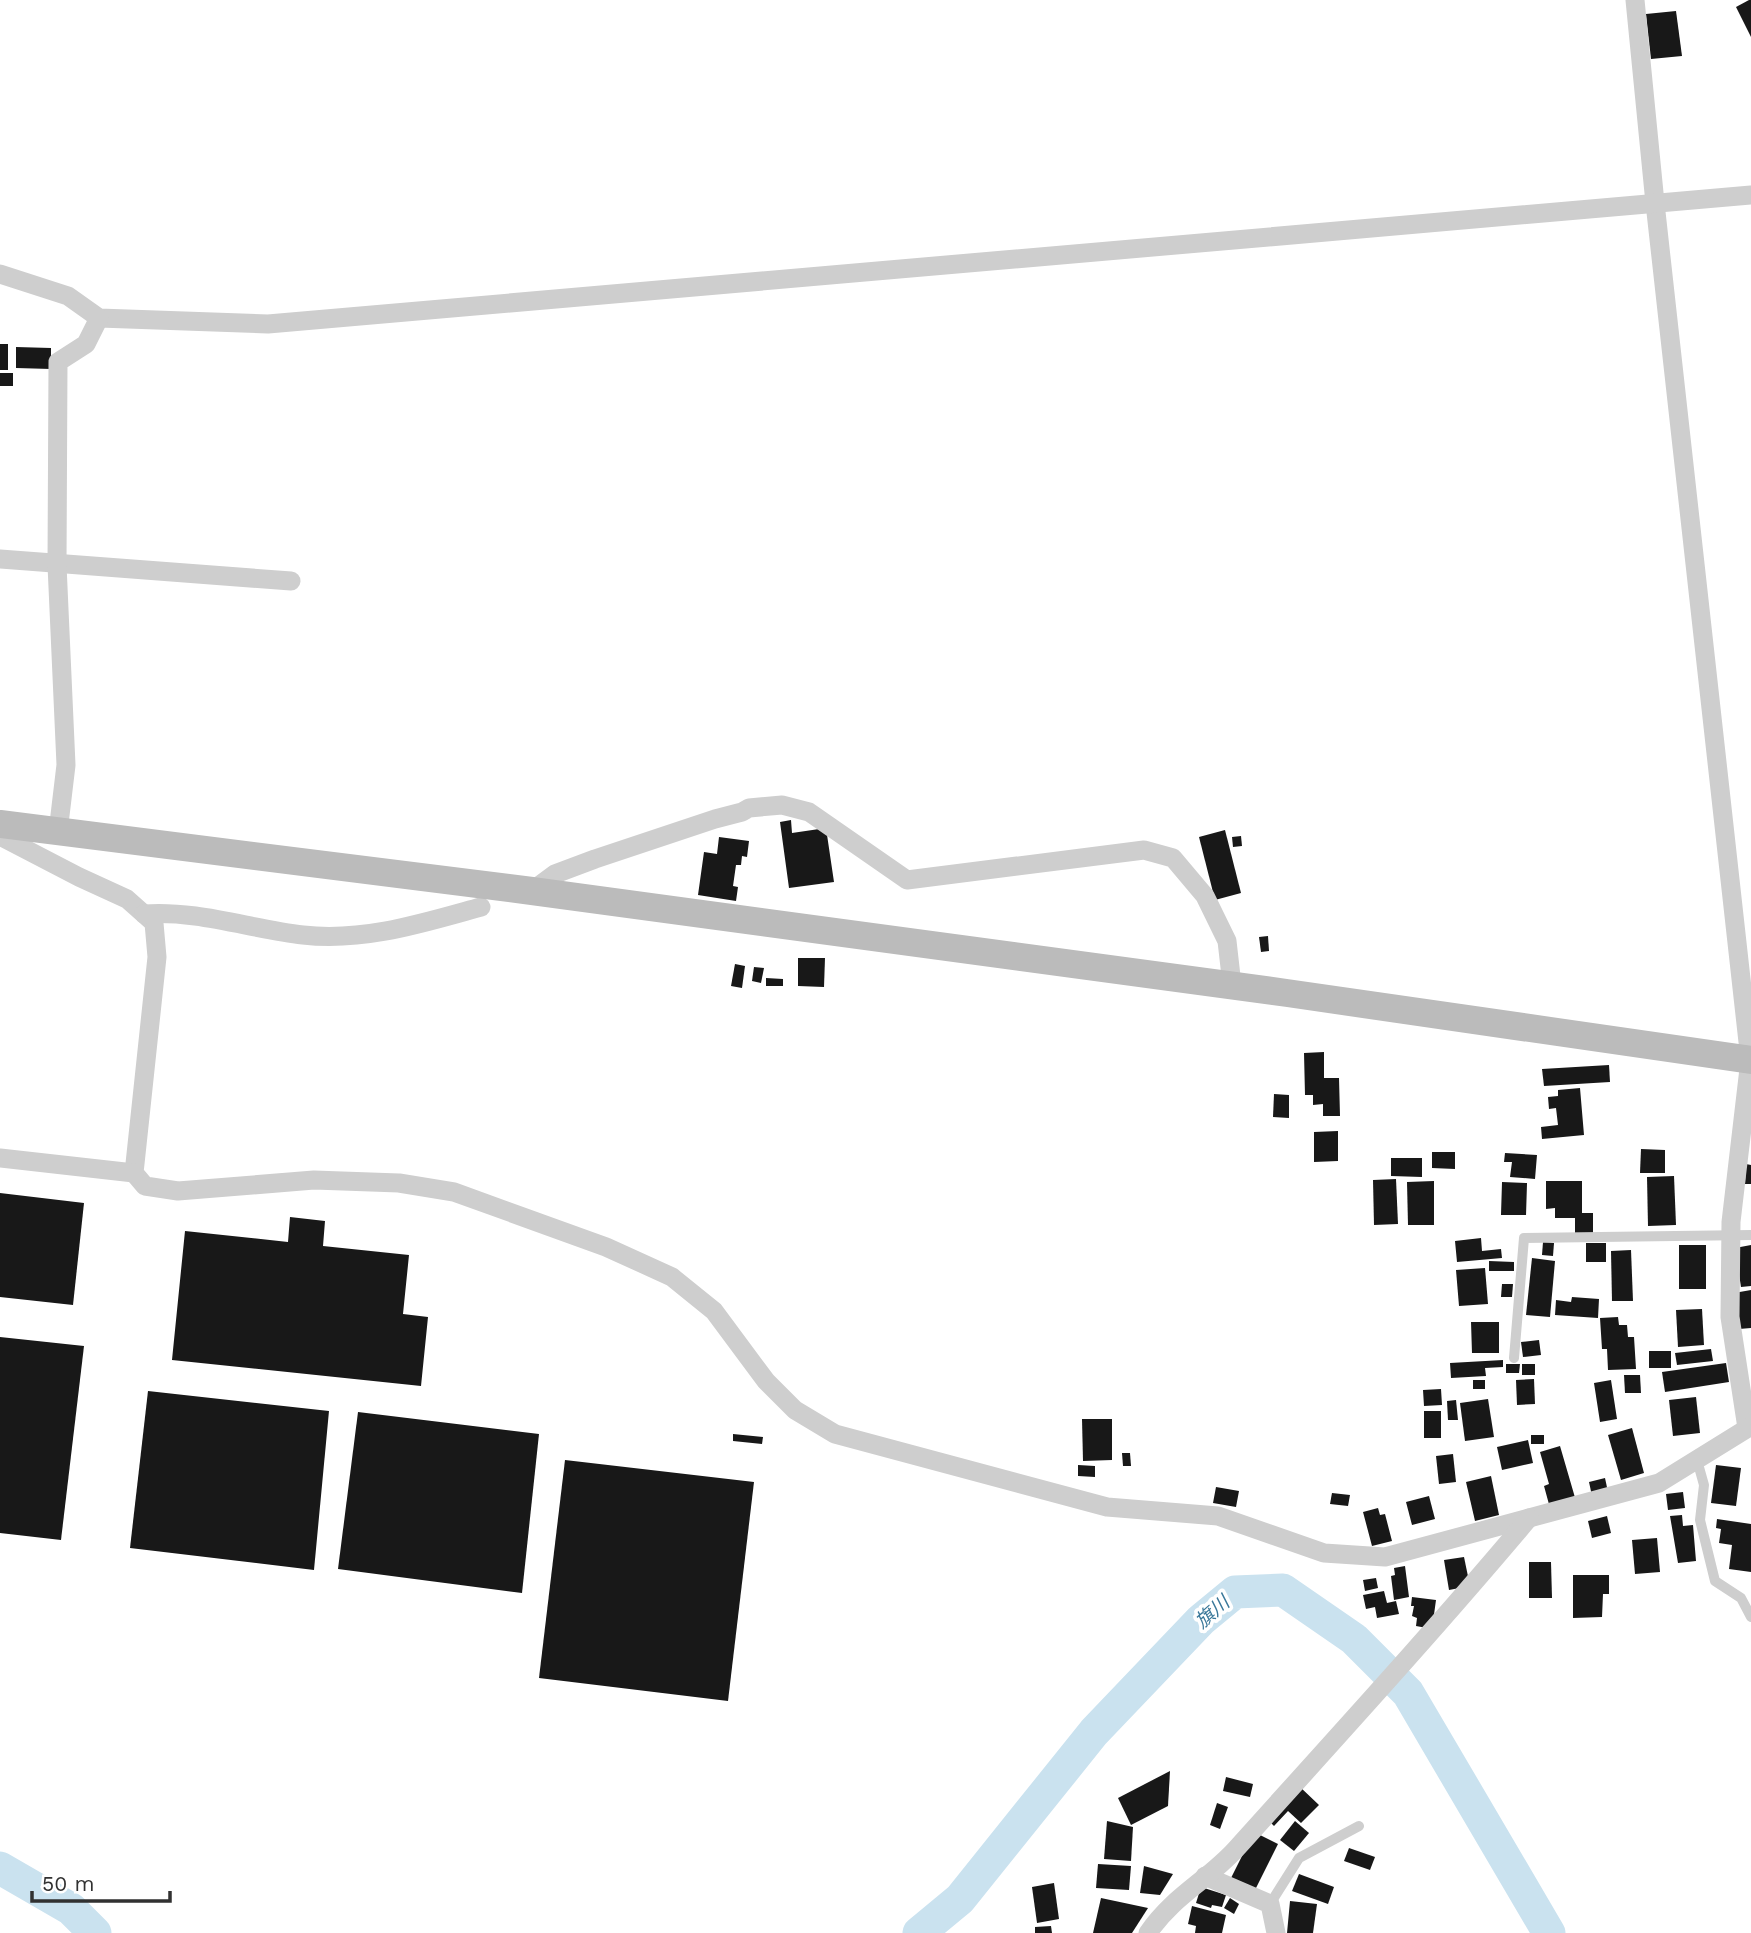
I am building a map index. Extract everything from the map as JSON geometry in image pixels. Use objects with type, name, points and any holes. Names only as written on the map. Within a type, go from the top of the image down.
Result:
[{"type":"street","points":[[0,1158],[134,1174],[145,1186],[177,1191],[314,1180],[399,1182],[454,1192],[606,1247],[672,1277],[714,1311],[766,1381],[795,1410],[835,1434],[1107,1507],[1218,1516],[1324,1553],[1385,1557],[1659,1483],[1749,1427],[1730,1317],[1731,1235],[1751,1060],[1655,203],[1635,0]]},
{"type":"street","points":[[0,274],[68,296],[99,318],[268,324],[1751,195]]},
{"type":"street","points":[[58,832],[66,765],[57,565],[58,362],[86,344],[99,318]]},
{"type":"street","points":[[0,559],[272,581],[290,580]]},
{"type":"street","points":[[532,891],[555,874],[587,862],[749,808],[782,805],[809,812],[907,880],[1144,850],[1173,858],[1205,897],[1227,941],[1232,985]]},
{"type":"street","points":[[0,824],[532,891],[1232,985],[1751,1060]]},
{"type":"street","points":[[0,836],[79,877],[127,898],[154,923],[157,957],[134,1174]]},
{"type":"street","points":[[144,914],[181,914],[303,935],[352,937],[411,926],[481,907]]},
{"type":"street","points":[[1148,1933],[1162,1913],[1231,1855],[1412,1656],[1530,1518]]},
{"type":"street","points":[[1205,1876],[1270,1904],[1276,1933]]},
{"type":"lane","points":[[1514,1358],[1524,1238],[1751,1236]]},
{"type":"lane","points":[[1697,1460],[1703,1485],[1700,1520],[1714,1581],[1741,1598],[1751,1617]]},
{"type":"lane","points":[[1270,1904],[1299,1858],[1359,1826]]},
{"type":"building","points":[[1751,0],[1751,37],[1736,7]]},
{"type":"building","points":[[1676,11],[1682,56],[1651,59],[1646,14]]},
{"type":"building","points":[[0,344],[8,344],[8,370],[0,370]]},
{"type":"building","points":[[16,347],[51,348],[51,369],[16,368]]},
{"type":"building","points":[[0,373],[13,373],[13,386],[0,386]]},
{"type":"building","points":[[791,820],[792,833],[826,828],[834,882],[789,888],[780,822]]},
{"type":"building","points":[[1225,830],[1241,893],[1215,900],[1199,837]]},
{"type":"building","points":[[1241,836],[1242,846],[1233,847],[1232,837]]},
{"type":"building","points":[[719,837],[749,841],[747,857],[742,856],[741,865],[736,865],[733,886],[738,887],[736,901],[698,895],[704,852],[717,854]]},
{"type":"building","points":[[1268,936],[1269,951],[1261,952],[1259,937]]},
{"type":"building","points":[[798,958],[825,958],[824,987],[798,986]]},
{"type":"building","points":[[735,964],[745,966],[742,988],[731,986]]},
{"type":"building","points":[[754,967],[764,968],[761,983],[752,981]]},
{"type":"building","points":[[766,978],[783,979],[783,986],[766,986]]},
{"type":"building","points":[[1324,1052],[1324,1078],[1339,1078],[1340,1116],[1323,1116],[1323,1104],[1313,1105],[1313,1095],[1305,1095],[1304,1053]]},
{"type":"building","points":[[1609,1065],[1610,1082],[1544,1086],[1542,1069]]},
{"type":"building","points":[[1580,1088],[1584,1135],[1542,1139],[1541,1127],[1558,1125],[1556,1108],[1549,1109],[1548,1097],[1558,1096],[1558,1090]]},
{"type":"building","points":[[1274,1094],[1289,1095],[1289,1118],[1273,1117]]},
{"type":"building","points":[[1338,1131],[1338,1161],[1314,1162],[1314,1132]]},
{"type":"building","points":[[1641,1149],[1665,1150],[1665,1173],[1640,1173]]},
{"type":"building","points":[[1432,1152],[1455,1152],[1455,1169],[1432,1168]]},
{"type":"building","points":[[1505,1153],[1537,1155],[1535,1179],[1510,1177],[1512,1162],[1504,1162]]},
{"type":"building","points":[[1391,1158],[1422,1158],[1422,1177],[1391,1176]]},
{"type":"building","points":[[1746,1164],[1751,1165],[1751,1184],[1745,1184]]},
{"type":"building","points":[[1674,1176],[1676,1225],[1648,1226],[1647,1177]]},
{"type":"building","points":[[1396,1179],[1398,1224],[1374,1225],[1373,1180]]},
{"type":"building","points":[[1434,1181],[1434,1225],[1408,1225],[1407,1182]]},
{"type":"building","points":[[1546,1181],[1582,1181],[1582,1213],[1593,1213],[1593,1234],[1575,1234],[1575,1218],[1555,1218],[1555,1208],[1546,1209]]},
{"type":"building","points":[[1502,1182],[1527,1183],[1526,1215],[1501,1215]]},
{"type":"building","points":[[0,1193],[84,1203],[73,1305],[0,1297]]},
{"type":"building","points":[[290,1217],[325,1221],[323,1246],[409,1255],[403,1314],[428,1317],[421,1386],[172,1360],[185,1231],[288,1242]]},
{"type":"building","points":[[1481,1238],[1482,1251],[1501,1249],[1502,1258],[1457,1262],[1455,1241]]},
{"type":"building","points":[[1543,1242],[1554,1243],[1553,1256],[1542,1255]]},
{"type":"building","points":[[1586,1243],[1606,1243],[1606,1262],[1586,1262]]},
{"type":"building","points":[[1679,1245],[1706,1245],[1706,1289],[1679,1289]]},
{"type":"building","points":[[1751,1245],[1751,1286],[1741,1287],[1735,1248]]},
{"type":"building","points":[[1631,1250],[1633,1301],[1612,1301],[1611,1251]]},
{"type":"building","points":[[1532,1258],[1555,1261],[1550,1317],[1526,1315]]},
{"type":"building","points":[[1489,1261],[1514,1262],[1514,1271],[1489,1271]]},
{"type":"building","points":[[1485,1268],[1488,1304],[1459,1306],[1456,1270]]},
{"type":"building","points":[[1502,1284],[1513,1284],[1512,1297],[1501,1297]]},
{"type":"building","points":[[1751,1290],[1751,1328],[1739,1329],[1734,1293]]},
{"type":"building","points":[[1572,1297],[1599,1299],[1598,1318],[1555,1315],[1556,1300],[1571,1302]]},
{"type":"building","points":[[1702,1309],[1704,1345],[1678,1347],[1676,1310]]},
{"type":"building","points":[[1618,1317],[1619,1325],[1627,1325],[1628,1337],[1634,1337],[1636,1369],[1608,1370],[1607,1349],[1602,1349],[1600,1318]]},
{"type":"building","points":[[1471,1322],[1499,1322],[1499,1353],[1472,1353]]},
{"type":"building","points":[[0,1337],[84,1346],[61,1540],[0,1533]]},
{"type":"building","points":[[1539,1340],[1541,1355],[1523,1357],[1521,1342]]},
{"type":"building","points":[[1711,1349],[1713,1361],[1677,1365],[1675,1353]]},
{"type":"building","points":[[1649,1351],[1671,1351],[1671,1368],[1649,1368]]},
{"type":"building","points":[[1503,1360],[1503,1367],[1485,1368],[1486,1376],[1451,1378],[1450,1363]]},
{"type":"building","points":[[1726,1363],[1729,1382],[1665,1392],[1662,1372]]},
{"type":"building","points":[[1506,1364],[1520,1364],[1519,1373],[1506,1373]]},
{"type":"building","points":[[1522,1364],[1535,1364],[1535,1375],[1522,1375]]},
{"type":"building","points":[[1624,1375],[1640,1375],[1641,1393],[1625,1393]]},
{"type":"building","points":[[1534,1379],[1535,1404],[1517,1405],[1516,1380]]},
{"type":"building","points":[[1473,1380],[1485,1380],[1485,1389],[1473,1389]]},
{"type":"building","points":[[1611,1380],[1617,1419],[1600,1422],[1594,1383]]},
{"type":"building","points":[[1441,1389],[1442,1405],[1424,1406],[1423,1390]]},
{"type":"building","points":[[148,1391],[329,1411],[314,1570],[130,1548]]},
{"type":"building","points":[[1696,1397],[1700,1433],[1673,1436],[1669,1400]]},
{"type":"building","points":[[1488,1399],[1494,1437],[1465,1441],[1460,1403]]},
{"type":"building","points":[[1456,1400],[1458,1420],[1448,1420],[1447,1401]]},
{"type":"building","points":[[1424,1411],[1441,1411],[1441,1438],[1424,1438]]},
{"type":"building","points":[[358,1412],[539,1434],[522,1593],[338,1569]]},
{"type":"building","points":[[1082,1419],[1112,1419],[1112,1460],[1083,1461]]},
{"type":"building","points":[[1632,1428],[1644,1473],[1621,1480],[1608,1435]]},
{"type":"building","points":[[733,1434],[763,1437],[762,1444],[733,1441]]},
{"type":"building","points":[[1531,1435],[1544,1435],[1544,1444],[1531,1444]]},
{"type":"building","points":[[1528,1440],[1533,1463],[1502,1470],[1497,1447]]},
{"type":"building","points":[[1560,1446],[1576,1501],[1550,1508],[1544,1486],[1549,1484],[1540,1452]]},
{"type":"building","points":[[1122,1453],[1130,1453],[1131,1466],[1123,1466]]},
{"type":"building","points":[[1453,1454],[1456,1482],[1439,1484],[1436,1456]]},
{"type":"building","points":[[565,1460],[754,1482],[728,1701],[539,1678]]},
{"type":"building","points":[[1078,1465],[1095,1466],[1095,1477],[1078,1476]]},
{"type":"building","points":[[1716,1465],[1741,1468],[1736,1506],[1711,1503]]},
{"type":"building","points":[[1491,1476],[1499,1515],[1475,1521],[1466,1482]]},
{"type":"building","points":[[1605,1478],[1608,1492],[1592,1496],[1589,1482]]},
{"type":"building","points":[[1216,1487],[1239,1491],[1236,1507],[1213,1503]]},
{"type":"building","points":[[1683,1492],[1685,1508],[1668,1510],[1666,1494]]},
{"type":"building","points":[[1332,1493],[1350,1495],[1348,1506],[1330,1504]]},
{"type":"building","points":[[1429,1496],[1435,1519],[1412,1525],[1406,1502]]},
{"type":"building","points":[[1378,1508],[1380,1515],[1385,1514],[1392,1541],[1372,1546],[1363,1512]]},
{"type":"building","points":[[1682,1515],[1683,1526],[1693,1525],[1696,1561],[1678,1563],[1670,1516]]},
{"type":"building","points":[[1607,1516],[1611,1533],[1592,1538],[1588,1521]]},
{"type":"building","points":[[1717,1519],[1751,1524],[1751,1572],[1729,1569],[1732,1545],[1719,1543],[1721,1529],[1716,1528]]},
{"type":"building","points":[[1657,1538],[1660,1572],[1635,1574],[1632,1540]]},
{"type":"building","points":[[1464,1557],[1470,1586],[1449,1590],[1444,1560]]},
{"type":"building","points":[[1529,1562],[1551,1562],[1552,1598],[1529,1598]]},
{"type":"building","points":[[1405,1566],[1409,1597],[1394,1600],[1391,1576],[1395,1575],[1394,1568]]},
{"type":"building","points":[[1573,1575],[1609,1575],[1609,1594],[1603,1594],[1602,1617],[1573,1618]]},
{"type":"building","points":[[1376,1578],[1378,1588],[1365,1591],[1363,1580]]},
{"type":"building","points":[[1384,1591],[1387,1603],[1396,1601],[1399,1614],[1377,1618],[1375,1607],[1366,1609],[1363,1595]]},
{"type":"building","points":[[1412,1597],[1436,1600],[1432,1629],[1416,1626],[1417,1618],[1412,1616]]},
{"type":"building","points":[[1170,1771],[1168,1806],[1131,1825],[1118,1798]]},
{"type":"building","points":[[1226,1777],[1253,1784],[1250,1797],[1223,1791]]},
{"type":"building","points":[[1299,1786],[1319,1805],[1301,1823],[1288,1811],[1274,1826],[1267,1819]]},
{"type":"building","points":[[1217,1803],[1228,1807],[1220,1829],[1210,1825]]},
{"type":"building","points":[[1107,1821],[1133,1827],[1131,1861],[1104,1859]]},
{"type":"building","points":[[1295,1821],[1309,1833],[1294,1851],[1280,1840]]},
{"type":"building","points":[[1254,1832],[1278,1844],[1255,1890],[1231,1878]]},
{"type":"building","points":[[1349,1848],[1375,1857],[1370,1870],[1344,1861]]},
{"type":"building","points":[[1098,1864],[1131,1866],[1129,1890],[1096,1888]]},
{"type":"building","points":[[1144,1866],[1173,1874],[1160,1895],[1140,1893]]},
{"type":"building","points":[[1299,1874],[1334,1887],[1328,1904],[1292,1891]]},
{"type":"building","points":[[1054,1883],[1059,1919],[1037,1923],[1032,1887]]},
{"type":"building","points":[[1201,1887],[1226,1895],[1222,1907],[1212,1905],[1211,1908],[1196,1903]]},
{"type":"building","points":[[1101,1898],[1148,1908],[1132,1933],[1093,1933]]},
{"type":"building","points":[[1230,1898],[1239,1904],[1234,1914],[1224,1908]]},
{"type":"building","points":[[1290,1901],[1317,1904],[1313,1933],[1287,1933]]},
{"type":"building","points":[[1192,1906],[1226,1915],[1222,1933],[1195,1933],[1196,1926],[1188,1924]]},
{"type":"building","points":[[1051,1926],[1052,1933],[1035,1933],[1035,1927]]},
{"type":"waterway","name":"旗川","points":[[919,1933],[960,1899],[1094,1732],[1201,1620],[1235,1592],[1283,1590],[1354,1639],[1408,1693],[1549,1933]]},
{"type":"waterway","name":"旗川","points":[[0,1868],[71,1909],[95,1933]]}]
